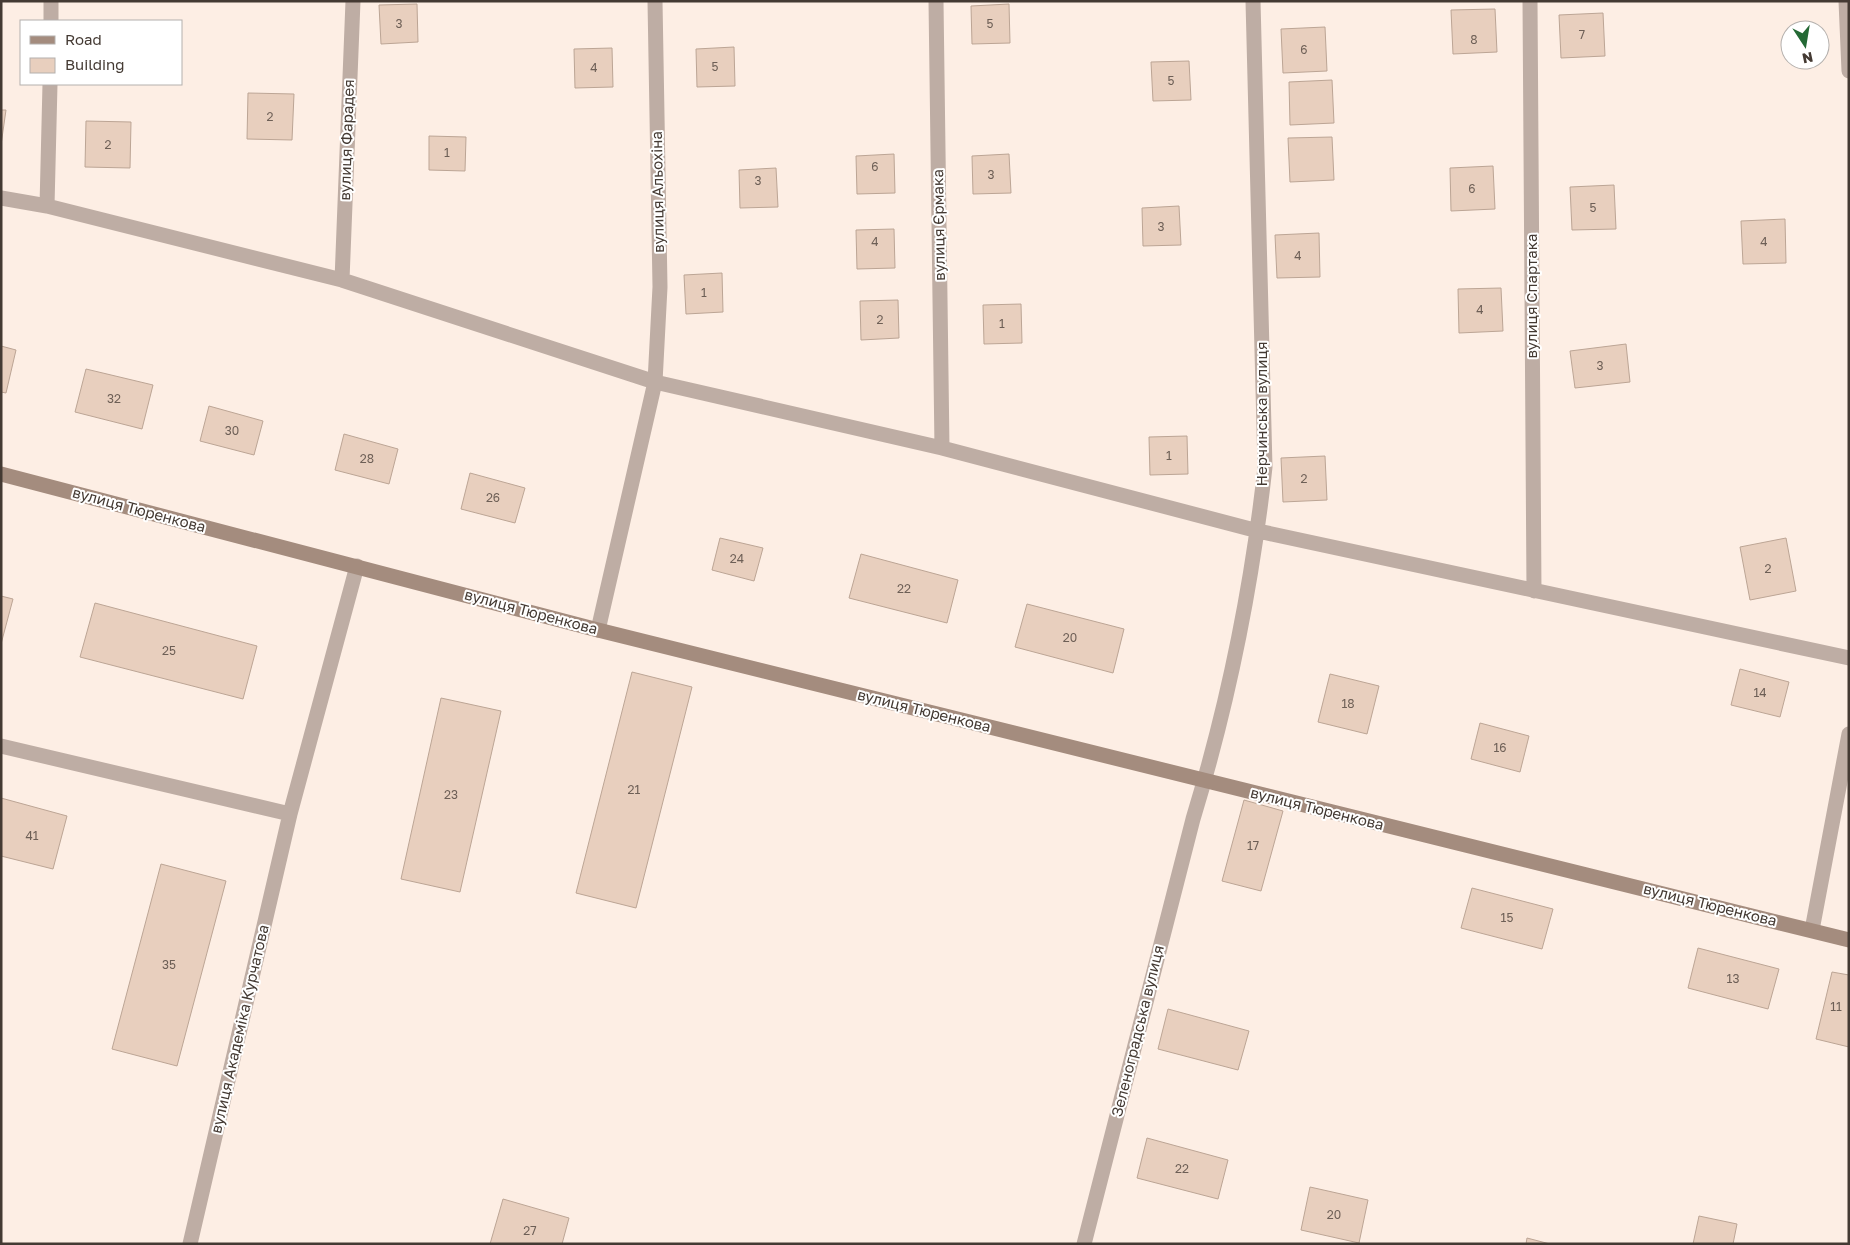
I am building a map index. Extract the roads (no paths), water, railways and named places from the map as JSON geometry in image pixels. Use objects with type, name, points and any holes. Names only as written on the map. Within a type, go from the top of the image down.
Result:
[{"type":"street","points":[[51,1],[51,20]]},
{"type":"street","name":"вулиця Фарадея","points":[[342,280],[353,1]]},
{"type":"street","name":"вулиця Альохіна","points":[[598,630],[655,382],[660,287],[655,1]]},
{"type":"street","name":"вулиця Єрмака","points":[[936,1],[942,448]]},
{"type":"street","name":"Нерчинська вулиця","points":[[1193,818],[1205,781],[1243,622],[1258,531],[1264,467],[1253,1]]},
{"type":"street","name":"вулиця Спартака","points":[[1530,1],[1534,591]]},
{"type":"street","points":[[1846,1],[1849,71]]},
{"type":"street","points":[[47,206],[50,85]]},
{"type":"street","points":[[1,198],[47,206],[342,280],[655,382],[942,448],[1258,531],[1849,658]]},
{"type":"street","name":"вулиця Тюренкова","points":[[1,474],[598,630],[1849,940]]},
{"type":"street","name":"вулиця Академіка Курчатова","points":[[190,1244],[290,814],[357,566]]},
{"type":"street","points":[[1812,930],[1849,734]]},
{"type":"street","points":[[1,746],[290,814]]},
{"type":"street","name":"Зеленоградська вулиця","points":[[1084,1244],[1193,818]]}]
